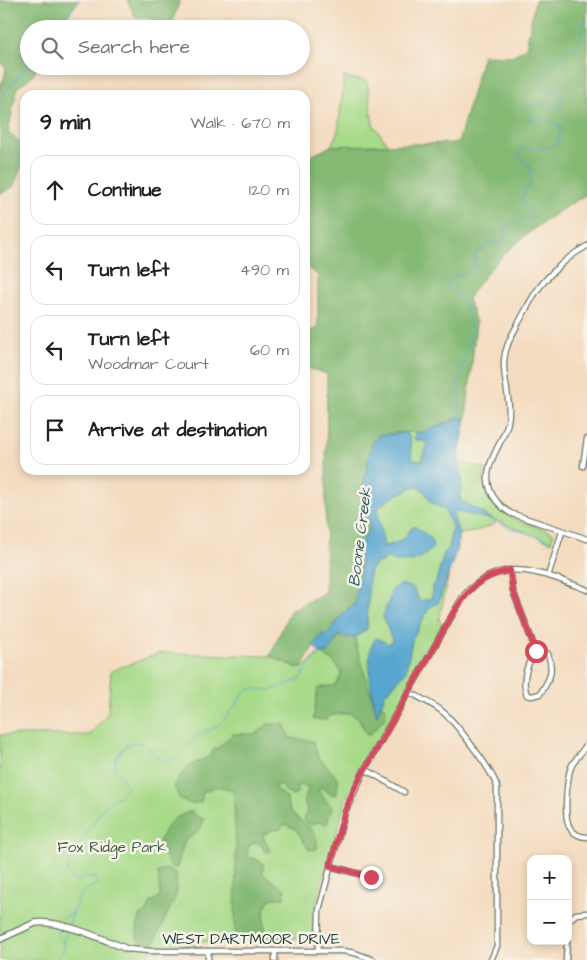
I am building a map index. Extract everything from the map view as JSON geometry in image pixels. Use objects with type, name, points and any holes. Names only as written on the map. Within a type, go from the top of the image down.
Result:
[{"type":"street","points":[[587,246],[579,250],[556,270],[536,292],[507,347],[504,368],[508,419],[505,431],[491,461],[488,479],[494,499],[507,512],[587,540]]},
{"type":"street","points":[[583,466],[587,439]]},
{"type":"street","points":[[548,576],[562,532]]},
{"type":"street","points":[[318,951],[319,910],[345,812],[365,769],[468,590],[483,579],[510,570],[521,569],[548,576],[587,590]]},
{"type":"street","points":[[510,570],[513,591],[536,651]]},
{"type":"street","points":[[536,651],[548,654],[552,666],[550,676],[540,694],[532,696],[527,695],[524,688],[530,659],[536,651]]},
{"type":"street","points":[[409,692],[441,711],[451,720],[490,771],[497,787],[497,946],[491,960]]},
{"type":"street","points":[[587,744],[585,751],[572,764],[568,775],[567,817],[571,829],[578,835],[587,837]]},
{"type":"street","points":[[365,769],[404,792]]},
{"type":"street","points":[[330,866],[371,877]]},
{"type":"street","points":[[572,918],[580,913],[587,913]]},
{"type":"street","points":[[0,940],[35,923],[50,923],[71,928],[127,949]]},
{"type":"street","points":[[566,960],[567,945]]},
{"type":"street","name":"WEST DARTMOOR DRIVE","points":[[127,949],[150,951],[318,951],[355,953],[374,960]]},
{"type":"street","points":[[208,951],[208,960]]},
{"type":"street","points":[[275,952],[275,960]]},
{"type":"green space","points":[[0,0],[79,0],[65,20],[20,20],[20,75],[33,75],[17,88],[8,133],[20,140],[20,170],[13,187],[0,194],[0,85],[4,79],[6,68],[0,62]]},
{"type":"green space","points":[[127,0],[180,0],[173,20],[156,20],[135,16]]},
{"type":"green space","points":[[535,0],[587,0],[587,194],[553,215],[521,239],[492,267],[468,299],[476,323],[466,420],[460,417],[421,433],[407,432],[380,435],[363,486],[370,527],[356,552],[361,561],[355,604],[346,610],[327,635],[322,634],[313,646],[301,669],[270,656],[290,611],[325,592],[327,374],[310,369],[310,331],[318,329],[318,275],[310,269],[310,156],[331,146],[458,143],[483,55],[512,56],[526,48]]},
{"type":"green space","points":[[344,77],[367,81],[373,124],[388,145],[331,146],[338,131]]},
{"type":"green space","points":[[415,431],[415,440],[423,441],[427,445],[421,461],[412,459],[410,437],[405,433]]},
{"type":"green space","points":[[458,461],[485,469],[485,485],[495,505],[503,512],[522,522],[554,533],[551,542],[495,520],[495,524],[474,532],[459,534],[452,510],[493,519],[460,500],[462,479]]},
{"type":"green space","points":[[415,486],[423,489],[432,504],[444,508],[452,526],[449,548],[444,553],[436,582],[432,586],[432,598],[420,602],[413,588],[383,617],[392,640],[389,644],[370,655],[372,699],[355,638],[367,629],[369,572],[376,563],[383,562],[406,535],[398,542],[383,546],[377,509],[393,497]]},
{"type":"green space","name":"Fox Ridge Park","points":[[449,575],[439,619],[442,625],[347,797],[317,899],[313,939],[209,941],[150,951],[146,960],[0,960],[0,735],[90,735],[108,713],[111,671],[160,653],[270,656],[301,669],[321,653],[334,662],[342,673],[337,685],[331,715],[350,713],[359,719],[367,735],[386,708],[381,705],[385,694],[406,672],[412,640],[429,608],[438,603]]},
{"type":"green space","points":[[339,636],[355,638],[377,714],[381,705],[386,708],[385,718],[368,736],[359,719],[350,713],[331,715],[326,720],[313,719],[318,688],[336,685],[342,673],[334,662],[321,653],[328,653]]},
{"type":"green space","points":[[268,724],[284,724],[290,738],[313,741],[318,757],[338,779],[337,795],[330,794],[321,787],[318,791],[332,807],[327,824],[318,822],[310,825],[304,820],[307,809],[304,800],[308,790],[307,786],[299,785],[296,787],[298,792],[292,796],[286,792],[282,785],[275,785],[275,789],[287,798],[288,806],[292,813],[314,833],[317,840],[317,849],[309,850],[296,829],[284,824],[281,829],[272,830],[262,835],[271,851],[266,853],[261,845],[256,842],[248,847],[247,858],[253,858],[263,863],[263,874],[285,889],[284,897],[270,899],[264,909],[265,933],[255,936],[235,936],[236,844],[233,790],[217,786],[203,792],[201,802],[191,804],[179,798],[174,785],[187,767],[212,755],[213,750],[233,734],[256,734]]},
{"type":"green space","points":[[192,811],[197,817],[204,819],[203,823],[184,842],[177,868],[172,867],[159,842],[165,830],[175,818]]},
{"type":"green space","points":[[166,869],[176,873],[177,893],[154,943],[141,942],[137,938],[140,916],[147,912],[151,902],[160,897],[158,872]]},
{"type":"water","points":[[460,417],[466,420],[458,461],[462,479],[460,500],[494,520],[452,511],[459,534],[456,552],[438,603],[429,608],[412,640],[406,672],[385,694],[377,715],[371,687],[370,654],[376,638],[389,644],[392,640],[383,617],[392,590],[401,584],[413,588],[420,601],[432,598],[432,586],[436,582],[444,553],[449,548],[452,526],[444,509],[432,504],[423,489],[415,486],[393,497],[377,509],[384,546],[398,542],[414,526],[431,538],[433,547],[424,556],[412,561],[399,562],[387,557],[383,562],[376,563],[369,572],[367,629],[355,638],[338,636],[328,653],[319,652],[313,646],[322,634],[327,635],[346,610],[355,604],[361,561],[356,552],[370,527],[363,486],[372,444],[379,435],[405,433],[410,437],[412,459],[421,461],[427,445],[423,441],[415,440],[415,431],[421,433]]},
{"type":"waterway","points":[[58,20],[60,17],[69,14],[75,2],[81,0]]},
{"type":"waterway","name":"Boone Creek","points":[[460,418],[458,385],[472,330],[464,303],[446,285],[453,277],[474,270],[476,252],[485,248],[492,240],[503,247],[506,225],[535,217],[521,201],[526,187],[531,186],[530,165],[519,158],[520,149],[551,148],[558,143],[561,126],[542,119],[531,120],[528,108],[539,102],[547,102],[559,108],[562,100],[559,90],[545,86],[541,80],[543,71],[558,63],[561,54],[579,42],[583,21],[587,21]]},
{"type":"waterway","points":[[0,101],[6,90],[20,75]]},
{"type":"waterway","points":[[494,520],[510,528],[550,540]]},
{"type":"waterway","points":[[69,925],[82,893],[98,883],[97,877],[76,881],[71,879],[67,872],[73,854],[106,804],[125,791],[127,784],[114,769],[115,760],[123,749],[129,744],[136,742],[144,745],[160,760],[167,762],[176,758],[202,732],[215,728],[238,703],[243,693],[249,689],[270,690],[300,679],[319,651]]},
{"type":"waterway","points":[[62,918],[72,913]]},
{"type":"waterway","points":[[54,960],[65,949],[63,943],[67,929]]},
{"type":"waterway","points":[[57,930],[58,936],[63,943]]},
{"type":"route","points":[[371,877],[330,866],[345,812],[355,787],[468,590],[483,579],[510,570],[513,591],[536,651]]}]
